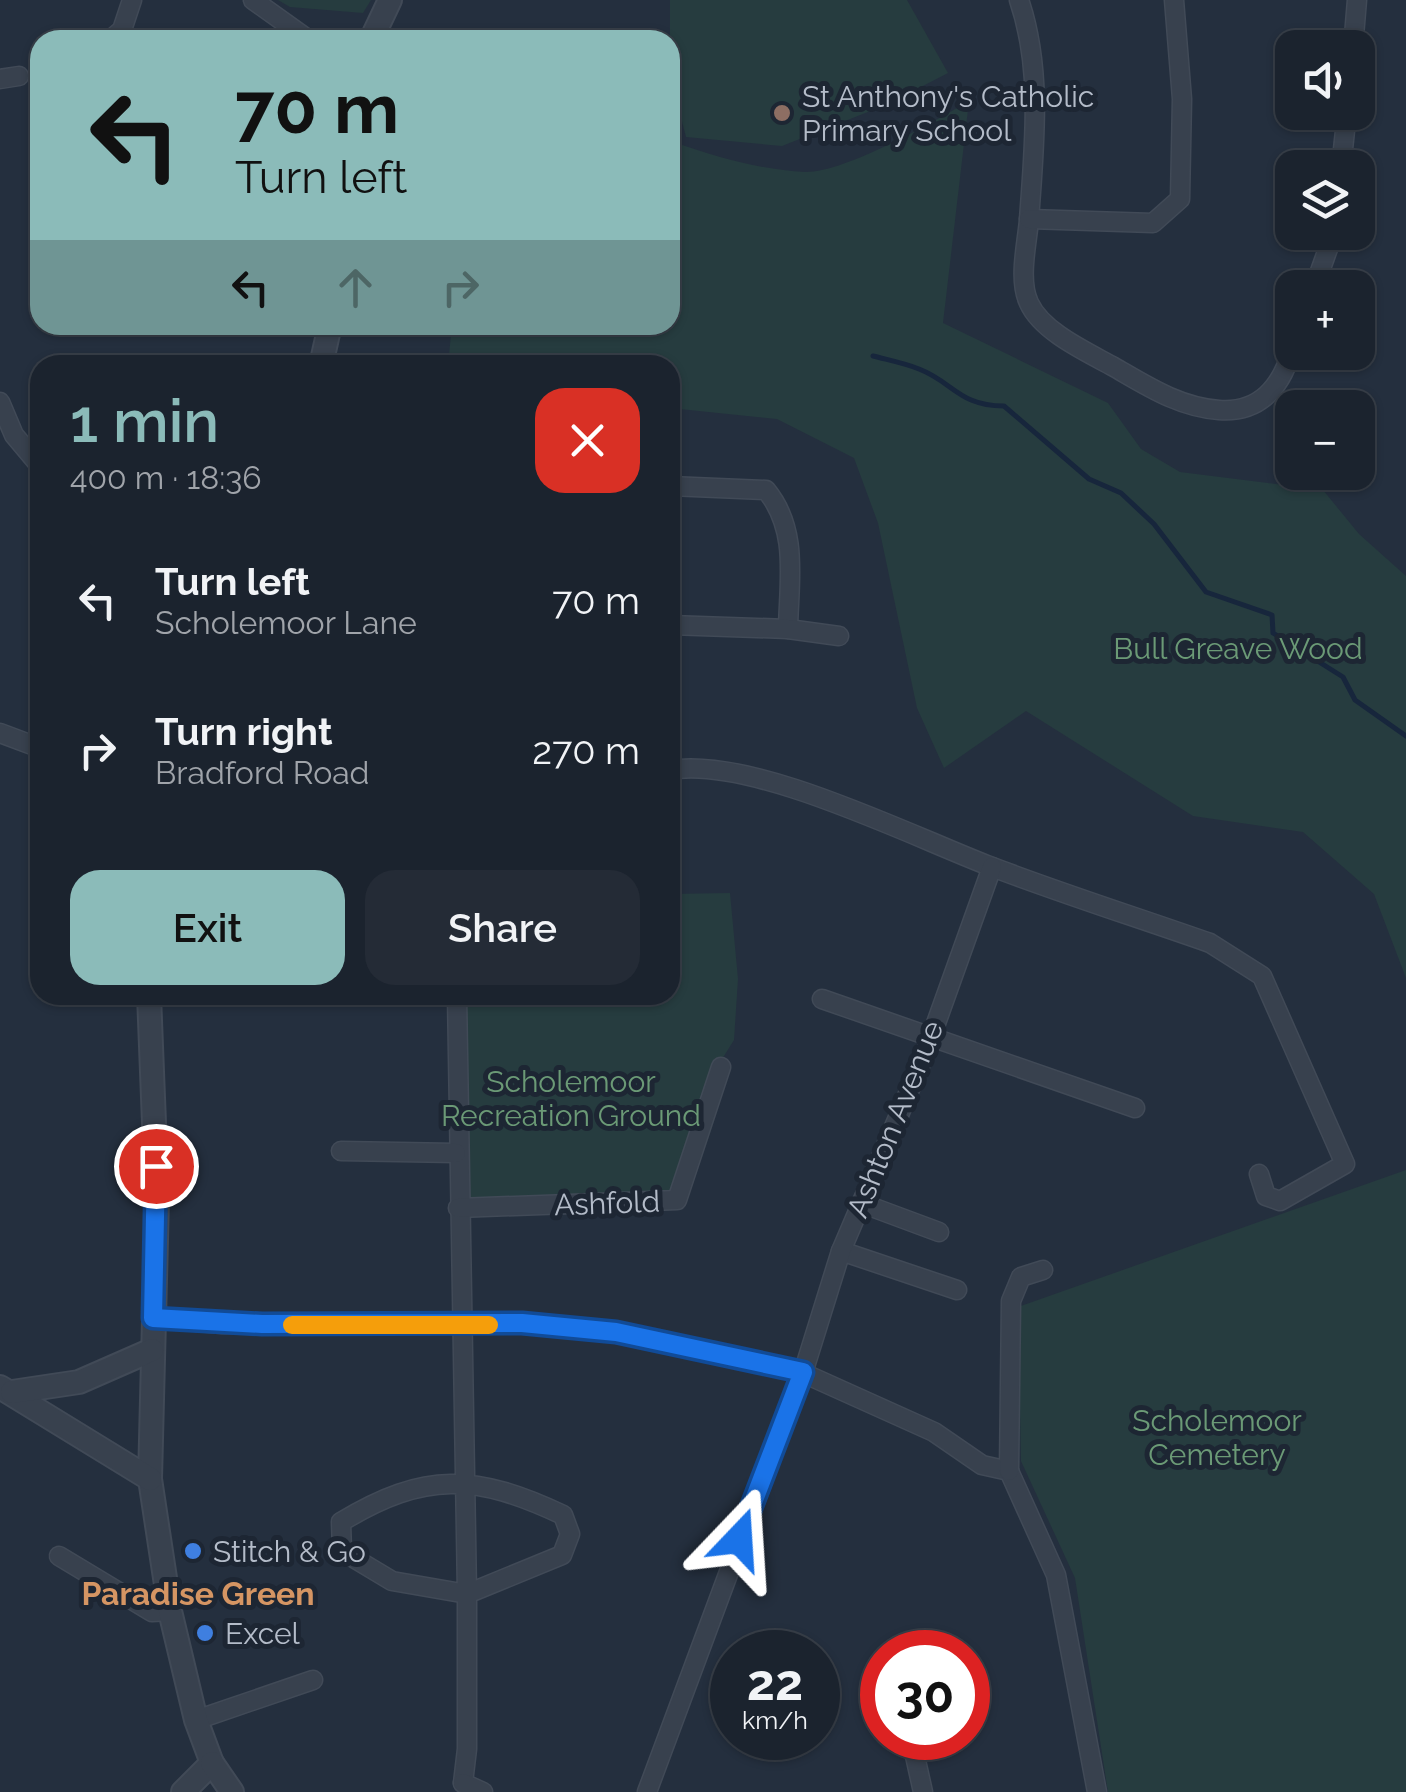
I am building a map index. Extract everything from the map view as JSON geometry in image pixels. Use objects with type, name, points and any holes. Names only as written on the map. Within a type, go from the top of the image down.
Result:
[{"type":"street","points":[[122,30],[132,0]]},
{"type":"street","points":[[254,0],[295,30]]},
{"type":"street","points":[[376,30],[390,0]]},
{"type":"street","points":[[1019,0],[1036,82],[1024,263],[1028,302],[1046,325],[1172,400],[1239,411],[1267,397],[1286,370]]},
{"type":"street","points":[[1029,220],[1153,223],[1180,199],[1182,98],[1174,0]]},
{"type":"street","points":[[1354,30],[1357,0]]},
{"type":"street","points":[[0,79],[20,76]]},
{"type":"street","points":[[0,402],[7,438],[30,458]]},
{"type":"street","points":[[680,486],[766,490],[784,512],[790,539],[788,629]]},
{"type":"street","points":[[680,625],[788,629],[839,636]]},
{"type":"street","points":[[0,733],[30,744]]},
{"type":"street","points":[[680,768],[751,774],[992,867],[1210,942],[1262,976],[1345,1164],[1280,1202],[1266,1196],[1259,1174]]},
{"type":"street","name":"Ashton Avenue","points":[[647,1792],[803,1372],[841,1251],[932,1034],[992,867]]},
{"type":"street","points":[[822,999],[932,1034],[1135,1108]]},
{"type":"street","points":[[149,1005],[157,1200],[150,1478],[170,1611],[196,1720],[212,1763],[232,1792]]},
{"type":"street","points":[[457,1005],[467,1749],[456,1787],[483,1792]]},
{"type":"street","name":"Ashfold","points":[[458,1208],[677,1200],[721,1067]]},
{"type":"street","points":[[340,1151],[456,1153]]},
{"type":"street","points":[[861,1203],[939,1232]]},
{"type":"street","points":[[841,1251],[956,1290]]},
{"type":"street","points":[[1043,1270],[1020,1276],[1010,1301],[1009,1471],[1056,1575],[1097,1792]]},
{"type":"street","points":[[153,1318],[222,1324],[522,1323],[616,1332],[803,1372],[934,1432],[982,1464],[1009,1471]]},
{"type":"street","points":[[6,1390],[79,1382],[152,1350]]},
{"type":"street","points":[[6,1390],[150,1478]]},
{"type":"street","points":[[462,1480],[500,1488],[563,1514],[570,1534],[562,1555],[467,1594],[392,1581],[342,1551],[341,1522],[381,1498],[462,1480]]},
{"type":"street","points":[[59,1556],[152,1612],[170,1611]]},
{"type":"street","points":[[196,1720],[312,1680]]},
{"type":"street","points":[[916,1760],[923,1792]]},
{"type":"street","points":[[183,1792],[212,1763]]},
{"type":"green space","points":[[278,0],[371,0],[363,13],[290,7]]},
{"type":"green space","name":"St Anthony's Catholic Primary School","points":[[670,0],[907,0],[948,73],[888,104],[782,146],[686,137],[680,114],[680,30],[670,30]]},
{"type":"green space","name":"Bull Greave Wood","points":[[969,101],[943,323],[1108,403],[1141,449],[1180,472],[1275,484],[1275,490],[1323,490],[1359,534],[1406,576],[1406,978],[1374,894],[1303,832],[1193,816],[1026,711],[944,768],[917,708],[878,523],[854,458],[777,419],[680,409],[680,355],[449,355],[451,335],[680,335],[680,144],[772,169],[805,172],[842,164],[889,145]]},
{"type":"green space","name":"Scholemoor Recreation Ground","points":[[730,893],[738,979],[734,1040],[719,1064],[673,1198],[469,1203],[464,1005],[680,1005],[680,894]]},
{"type":"green space","name":"Scholemoor Cemetery","points":[[1406,1170],[1406,1792],[1108,1792],[1075,1578],[1021,1461],[1018,1307]]},
{"type":"waterway","points":[[873,356],[931,374],[966,398],[1004,406],[1089,479],[1121,493],[1154,524],[1206,592],[1272,615],[1273,633],[1343,677],[1355,700],[1406,736]]},
{"type":"slow traffic","points":[[292,1325],[489,1325]]},
{"type":"place","name":"St Anthony's Catholic Primary School","points":[[782,113]]},
{"type":"place","name":"Stitch & Go","points":[[193,1551]]},
{"type":"place","name":"Excel","points":[[205,1633]]},
{"type":"district","name":"Paradise Green","points":[[198,1593]]},
{"type":"route","points":[[156,1166],[153,1318],[222,1324],[522,1323],[616,1332],[803,1372],[739,1539]]}]
